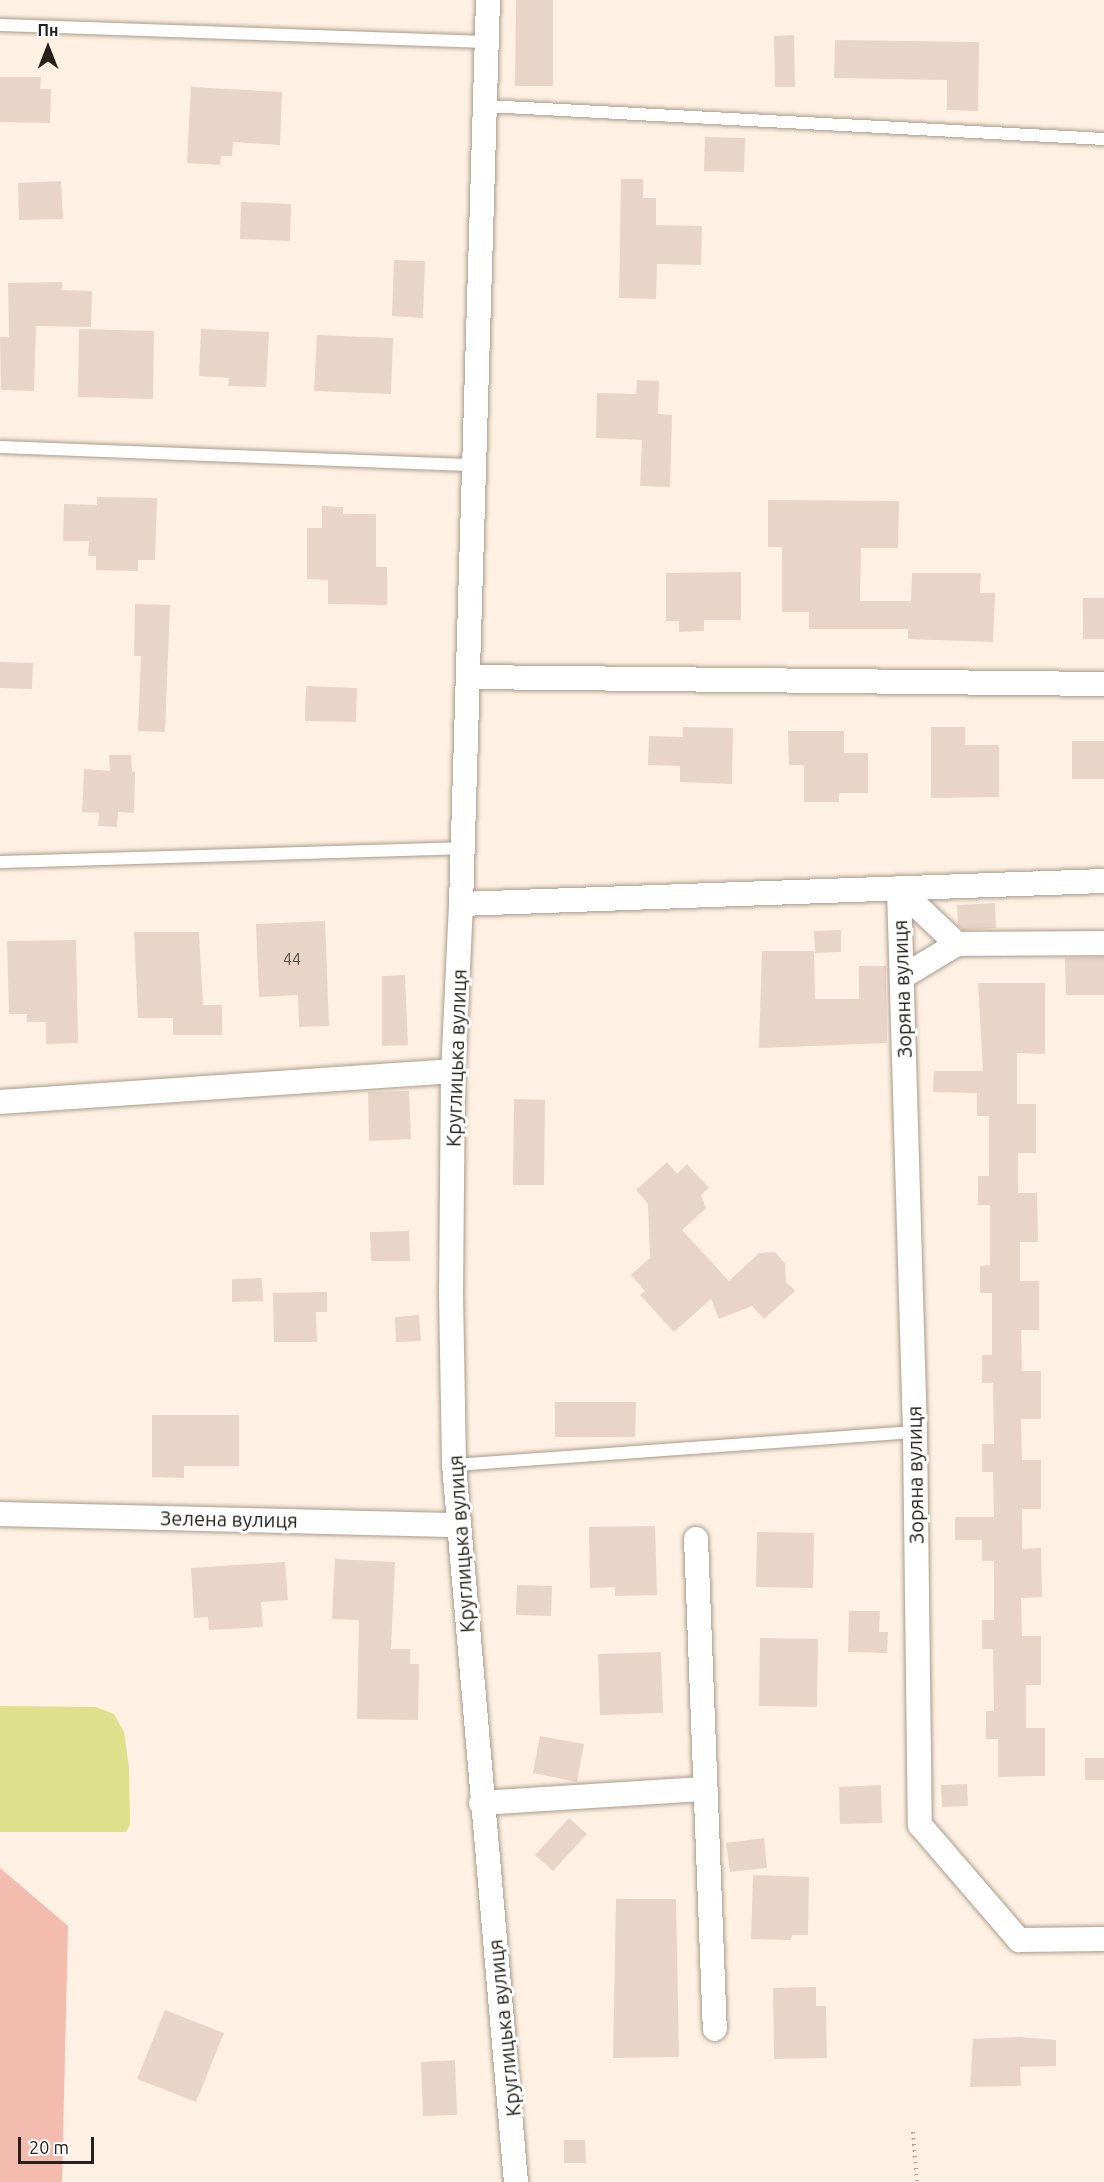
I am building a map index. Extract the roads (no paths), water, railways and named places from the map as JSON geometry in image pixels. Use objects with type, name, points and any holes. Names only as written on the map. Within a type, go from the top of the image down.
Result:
[{"type":"street","name":"Круглицька вулиця","points":[[489,0],[463,848],[453,1071],[454,1465],[481,1803],[516,2182]]},
{"type":"street","points":[[468,677],[1104,684]]},
{"type":"street","points":[[461,904],[1104,881]]},
{"type":"street","points":[[899,889],[957,944]]},
{"type":"street","name":"Зоряна вулиця","points":[[899,889],[915,1432],[920,1825],[1019,1940],[1104,1939]]},
{"type":"street","points":[[902,977],[957,944],[1104,943]]},
{"type":"street","points":[[0,1102],[453,1071]]},
{"type":"street","name":"Зелена вулиця","points":[[0,1514],[458,1525]]},
{"type":"street","points":[[696,1539],[703,1789],[715,2029]]},
{"type":"street","points":[[481,1803],[703,1789]]},
{"type":"lane","points":[[0,25],[487,42]]},
{"type":"lane","points":[[487,106],[1104,139]]},
{"type":"lane","points":[[0,447],[474,465]]},
{"type":"lane","points":[[0,862],[463,848]]},
{"type":"lane","points":[[454,1465],[915,1432]]}]
